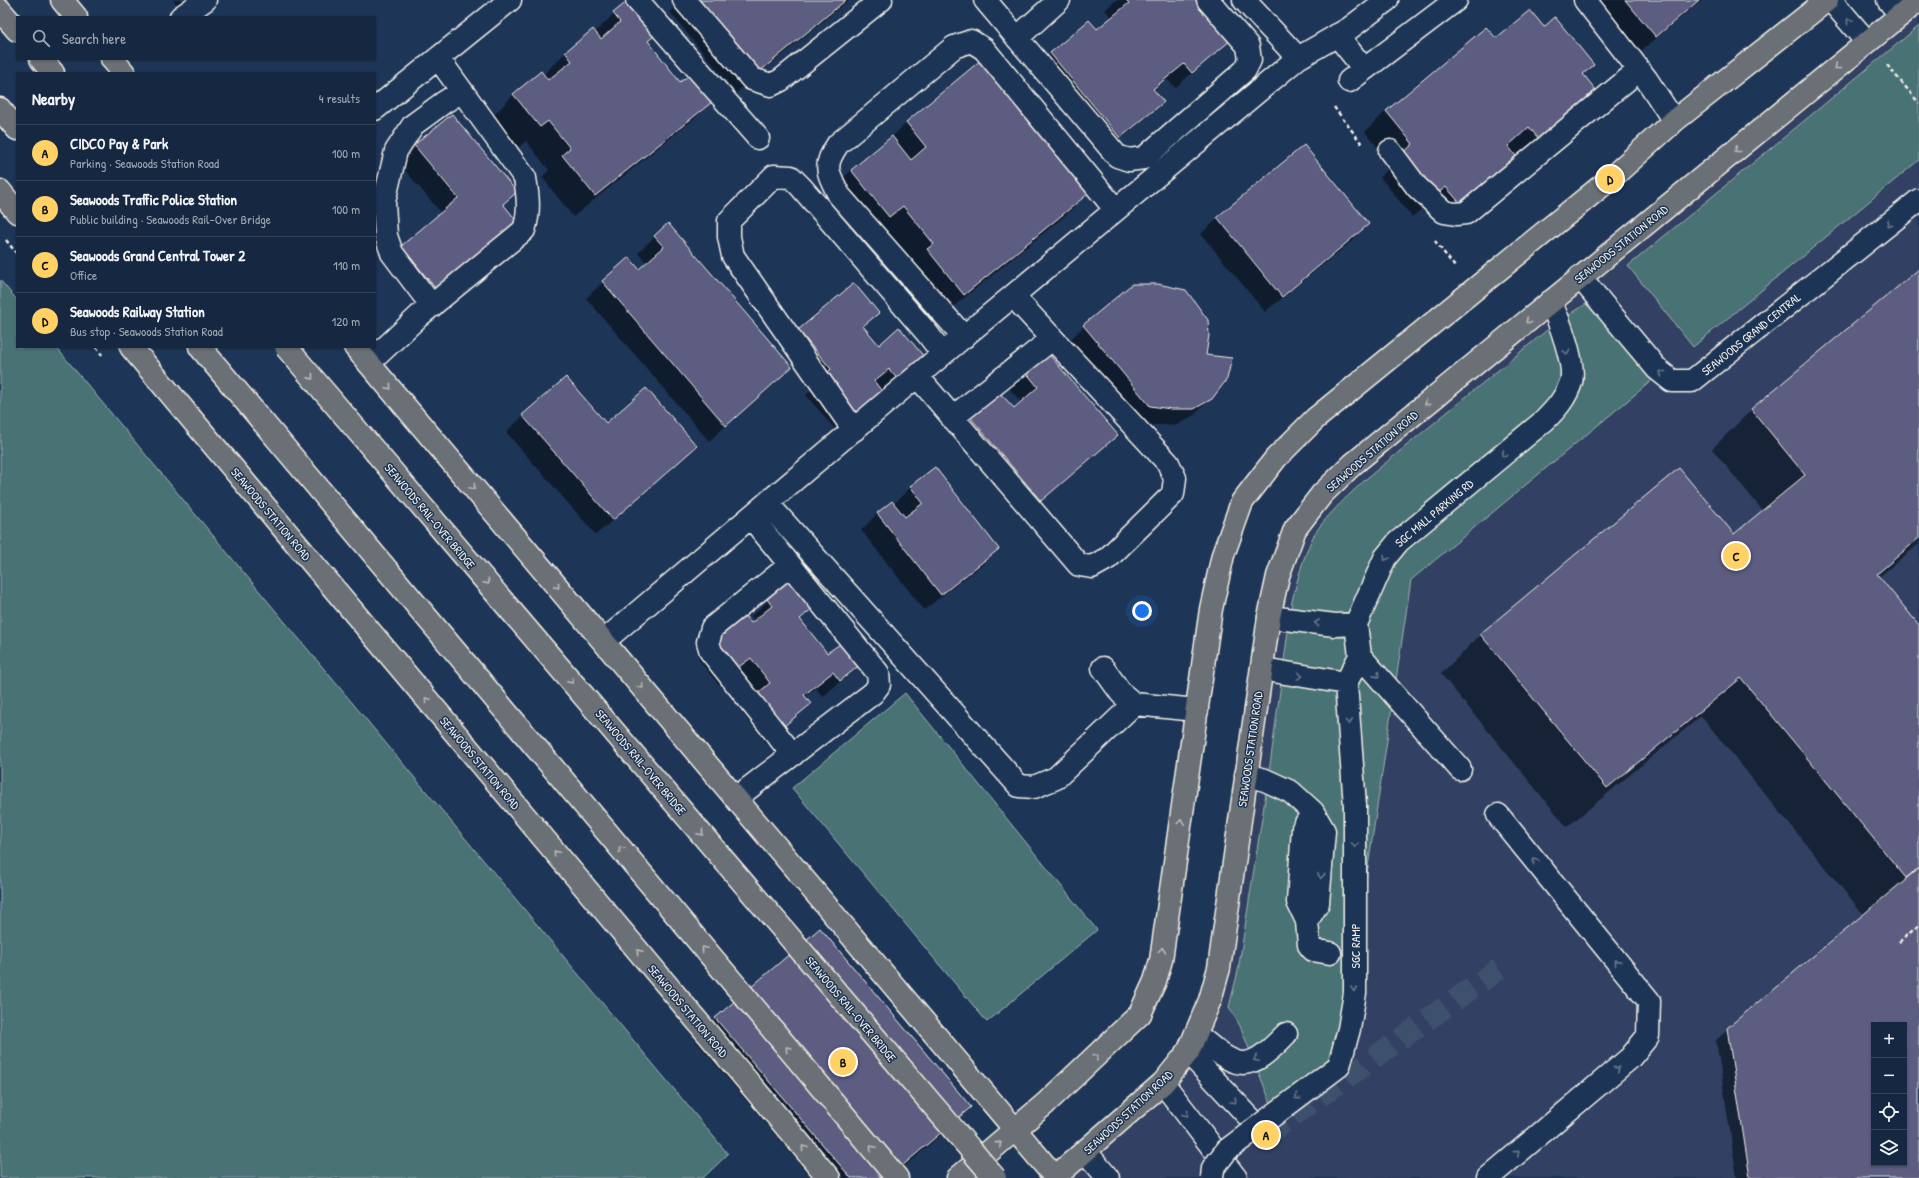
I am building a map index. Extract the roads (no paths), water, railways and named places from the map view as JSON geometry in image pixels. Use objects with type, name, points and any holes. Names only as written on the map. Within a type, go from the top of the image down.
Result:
[{"type":"main road","points":[[62,0],[75,16]]},
{"type":"main road","points":[[958,1178],[1016,1129],[1114,1040],[1140,1014],[1155,981],[1161,960],[1211,609],[1223,555],[1242,502],[1276,458],[1315,419],[1610,178],[1674,121],[1827,0]]},
{"type":"main road","name":"SEAWOODS STATION ROAD","points":[[362,355],[1055,1177],[1163,1083],[1192,1043],[1210,1000],[1218,968],[1269,617],[1278,576],[1294,529],[1322,494],[1353,464],[1550,302],[1586,285],[1867,42],[1895,7],[1919,0]]},
{"type":"main road","points":[[0,10],[16,29]]},
{"type":"main road","points":[[42,60],[52,72]]},
{"type":"main road","points":[[0,109],[16,128]]},
{"type":"main road","points":[[0,191],[16,211]]},
{"type":"main road","name":"SEAWOODS STATION ROAD","points":[[132,348],[829,1178]]},
{"type":"main road","points":[[201,348],[897,1178]]},
{"type":"main road","name":"SEAWOODS RAIL-OVER BRIDGE","points":[[287,348],[995,1178]]},
{"type":"street","points":[[182,16],[205,0]]},
{"type":"street","points":[[376,108],[510,0]]},
{"type":"street","points":[[637,0],[758,138]]},
{"type":"street","points":[[684,0],[752,79],[771,85],[781,80],[881,0]]},
{"type":"street","points":[[985,0],[1117,156],[1129,160],[1144,158],[1246,70],[1250,60],[1248,46],[1208,0]]},
{"type":"street","points":[[1017,38],[1058,0]]},
{"type":"street","points":[[1244,0],[1298,58]]},
{"type":"street","points":[[604,642],[1115,209],[1298,58],[1350,28],[1387,0]]},
{"type":"street","points":[[1336,35],[1357,75],[1456,0]]},
{"type":"street","points":[[1585,0],[1639,70],[1674,121]]},
{"type":"street","points":[[1832,0],[1867,42]]},
{"type":"street","points":[[964,337],[840,195],[828,171],[830,156],[838,144],[954,47],[971,41],[984,48],[1115,209]]},
{"type":"street","points":[[376,345],[432,306],[524,230],[528,220],[528,196],[525,178],[438,58]]},
{"type":"street","points":[[1390,151],[1417,187],[1444,212],[1456,214],[1466,213],[1639,70]]},
{"type":"street","points":[[432,306],[392,253],[386,236],[384,202],[396,151],[413,125],[462,91]]},
{"type":"street","points":[[854,430],[734,256],[729,236],[729,220],[774,176],[791,177],[801,187],[927,333],[943,354]]},
{"type":"street","name":"SEAWOODS GRAND CENTRAL","points":[[1586,285],[1657,369],[1672,381],[1692,381],[1919,200]]},
{"type":"street","points":[[917,376],[1079,565],[1092,567],[1108,558],[1173,494],[1175,478],[1168,463],[1013,296]]},
{"type":"street","name":"SGC MALL PARKING RD","points":[[1356,624],[1385,558],[1398,542],[1545,420],[1558,407],[1566,395],[1571,380],[1571,367],[1565,339],[1550,302]]},
{"type":"street","points":[[952,418],[1052,339]]},
{"type":"street","points":[[362,355],[372,348]]},
{"type":"street","points":[[767,503],[1019,786],[1034,787],[1056,778],[1134,704]]},
{"type":"street","points":[[736,798],[873,693],[879,685],[878,673],[751,517]]},
{"type":"street","points":[[790,565],[712,628],[708,642],[711,652],[793,754]]},
{"type":"street","points":[[1269,617],[1335,625],[1356,624],[1360,656],[1460,769]]},
{"type":"street","points":[[1262,669],[1346,683],[1360,656]]},
{"type":"street","points":[[1103,668],[1121,693],[1134,704],[1197,710]]},
{"type":"street","name":"SGC RAMP","points":[[1212,1178],[1213,1168],[1227,1150],[1339,1066],[1349,1029],[1355,993],[1355,806],[1346,683]]},
{"type":"street","points":[[1246,775],[1265,780],[1291,792],[1313,812],[1324,831],[1318,903],[1307,921],[1309,945],[1313,950],[1330,953]]},
{"type":"street","points":[[1488,1178],[1630,1058],[1648,1036],[1649,1001],[1498,815]]},
{"type":"street","points":[[1192,1043],[1242,1064],[1258,1060],[1286,1034]]},
{"type":"street","points":[[1192,1043],[1266,1135]]},
{"type":"street","points":[[1163,1083],[1236,1178]]},
{"type":"street","points":[[1085,1152],[1108,1178]]},
{"type":"tunnel","points":[[1266,1135],[1500,968]]},
{"type":"place","name":"Seawoods Railway Station","points":[[1610,179]]},
{"type":"place","name":"Seawoods Grand Central Tower 2","points":[[1736,556]]},
{"type":"place","name":"Seawoods Traffic Police Station","points":[[843,1062]]},
{"type":"place","name":"CIDCO Pay & Park","points":[[1266,1135]]}]
